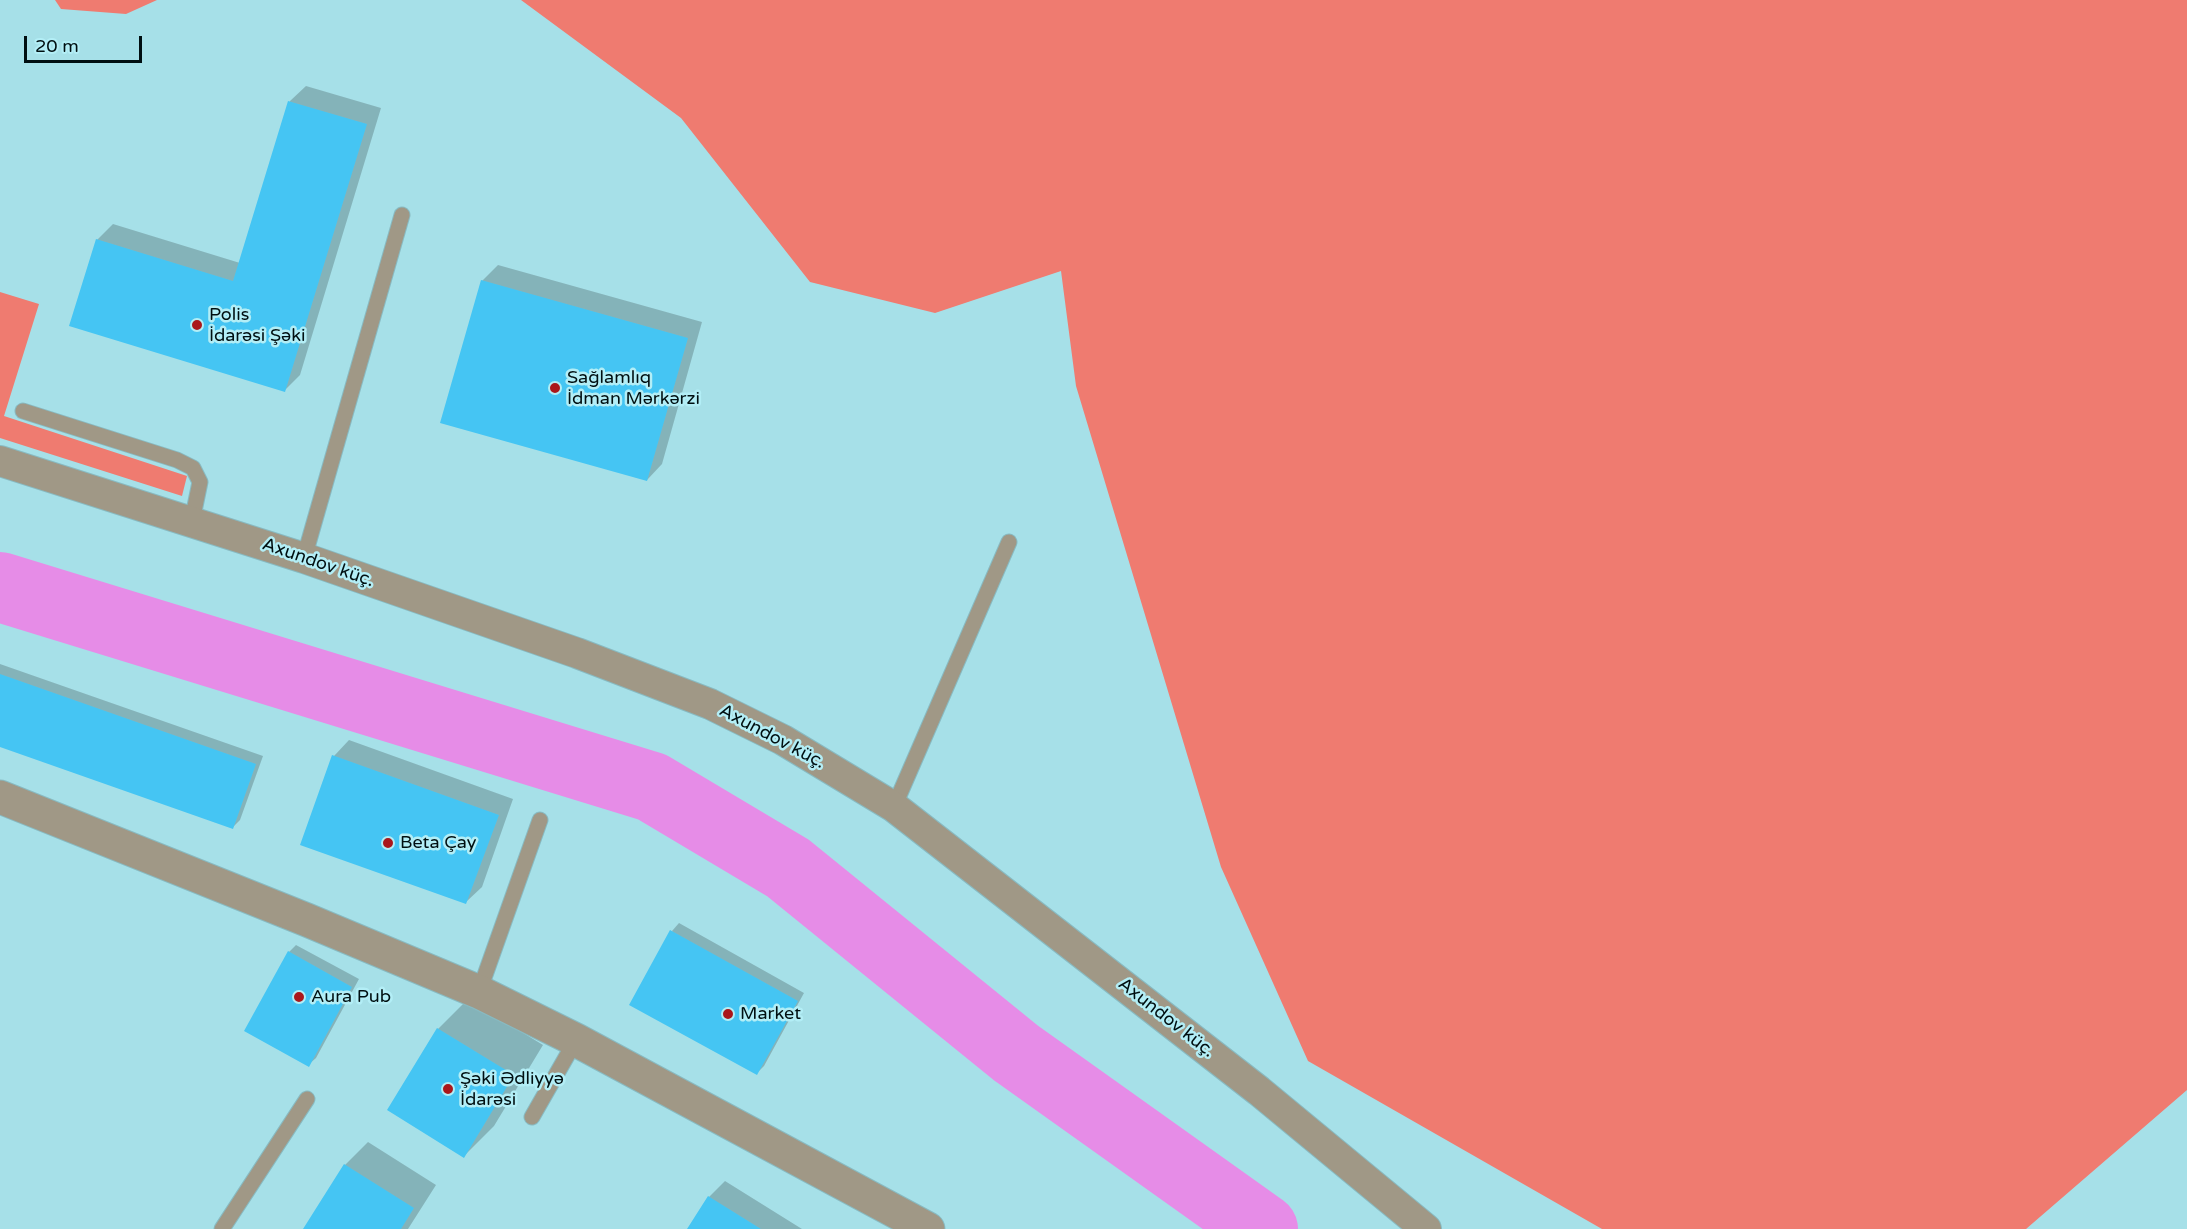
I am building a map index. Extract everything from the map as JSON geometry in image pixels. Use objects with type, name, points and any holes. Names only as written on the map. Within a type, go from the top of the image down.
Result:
[{"type":"street","name":"Axundov küç.","points":[[0,461],[304,558],[577,653],[710,704],[783,740],[894,807],[1259,1091],[1426,1229]]},
{"type":"street","points":[[0,797],[296,915],[479,992],[576,1040],[928,1229]]},
{"type":"lane","points":[[304,558],[402,215]]},
{"type":"lane","points":[[23,411],[177,460],[193,468],[200,482],[192,521]]},
{"type":"lane","points":[[894,807],[1009,542]]},
{"type":"lane","points":[[479,992],[540,820]]},
{"type":"lane","points":[[532,1117],[576,1040]]},
{"type":"lane","points":[[222,1229],[308,1099]]},
{"type":"shaded area","points":[[55,0],[157,0],[126,14],[61,9]]},
{"type":"shaded area","points":[[521,0],[2187,0],[2187,1090],[2026,1229],[1602,1229],[1308,1061],[1221,867],[1076,386],[1061,271],[935,313],[810,282],[681,118]]},
{"type":"shaded area","points":[[0,292],[39,304],[4,416],[187,476],[182,496],[0,438]]},
{"type":"building","points":[[288,101],[367,124],[285,392],[69,326],[96,239],[233,281]]},
{"type":"building","points":[[481,280],[688,338],[647,481],[440,423]]},
{"type":"building","points":[[0,674],[256,764],[233,829],[0,747]]},
{"type":"building","points":[[332,755],[499,815],[466,904],[300,845]]},
{"type":"building","points":[[670,930],[798,1001],[757,1075],[629,1005]]},
{"type":"building","points":[[288,951],[352,987],[309,1067],[244,1031]]},
{"type":"building","points":[[437,1028],[514,1075],[464,1158],[387,1110]]},
{"type":"building","points":[[344,1164],[414,1208],[401,1229],[303,1229]]},
{"type":"building","points":[[708,1196],[761,1229],[687,1229]]},
{"type":"waterway","points":[[0,587],[652,787],[788,868],[1016,1053],[1263,1229]]},
{"type":"place","name":"Polis İdarəsi Şəki","points":[[197,325]]},
{"type":"place","name":"Sağlamlıq İdman Mərkərzi","points":[[555,388]]},
{"type":"place","name":"Beta Çay","points":[[388,843]]},
{"type":"place","name":"Aura Pub","points":[[299,997]]},
{"type":"place","name":"Market","points":[[728,1014]]},
{"type":"place","name":"Şəki Ədliyyə İdarəsi","points":[[448,1089]]}]
